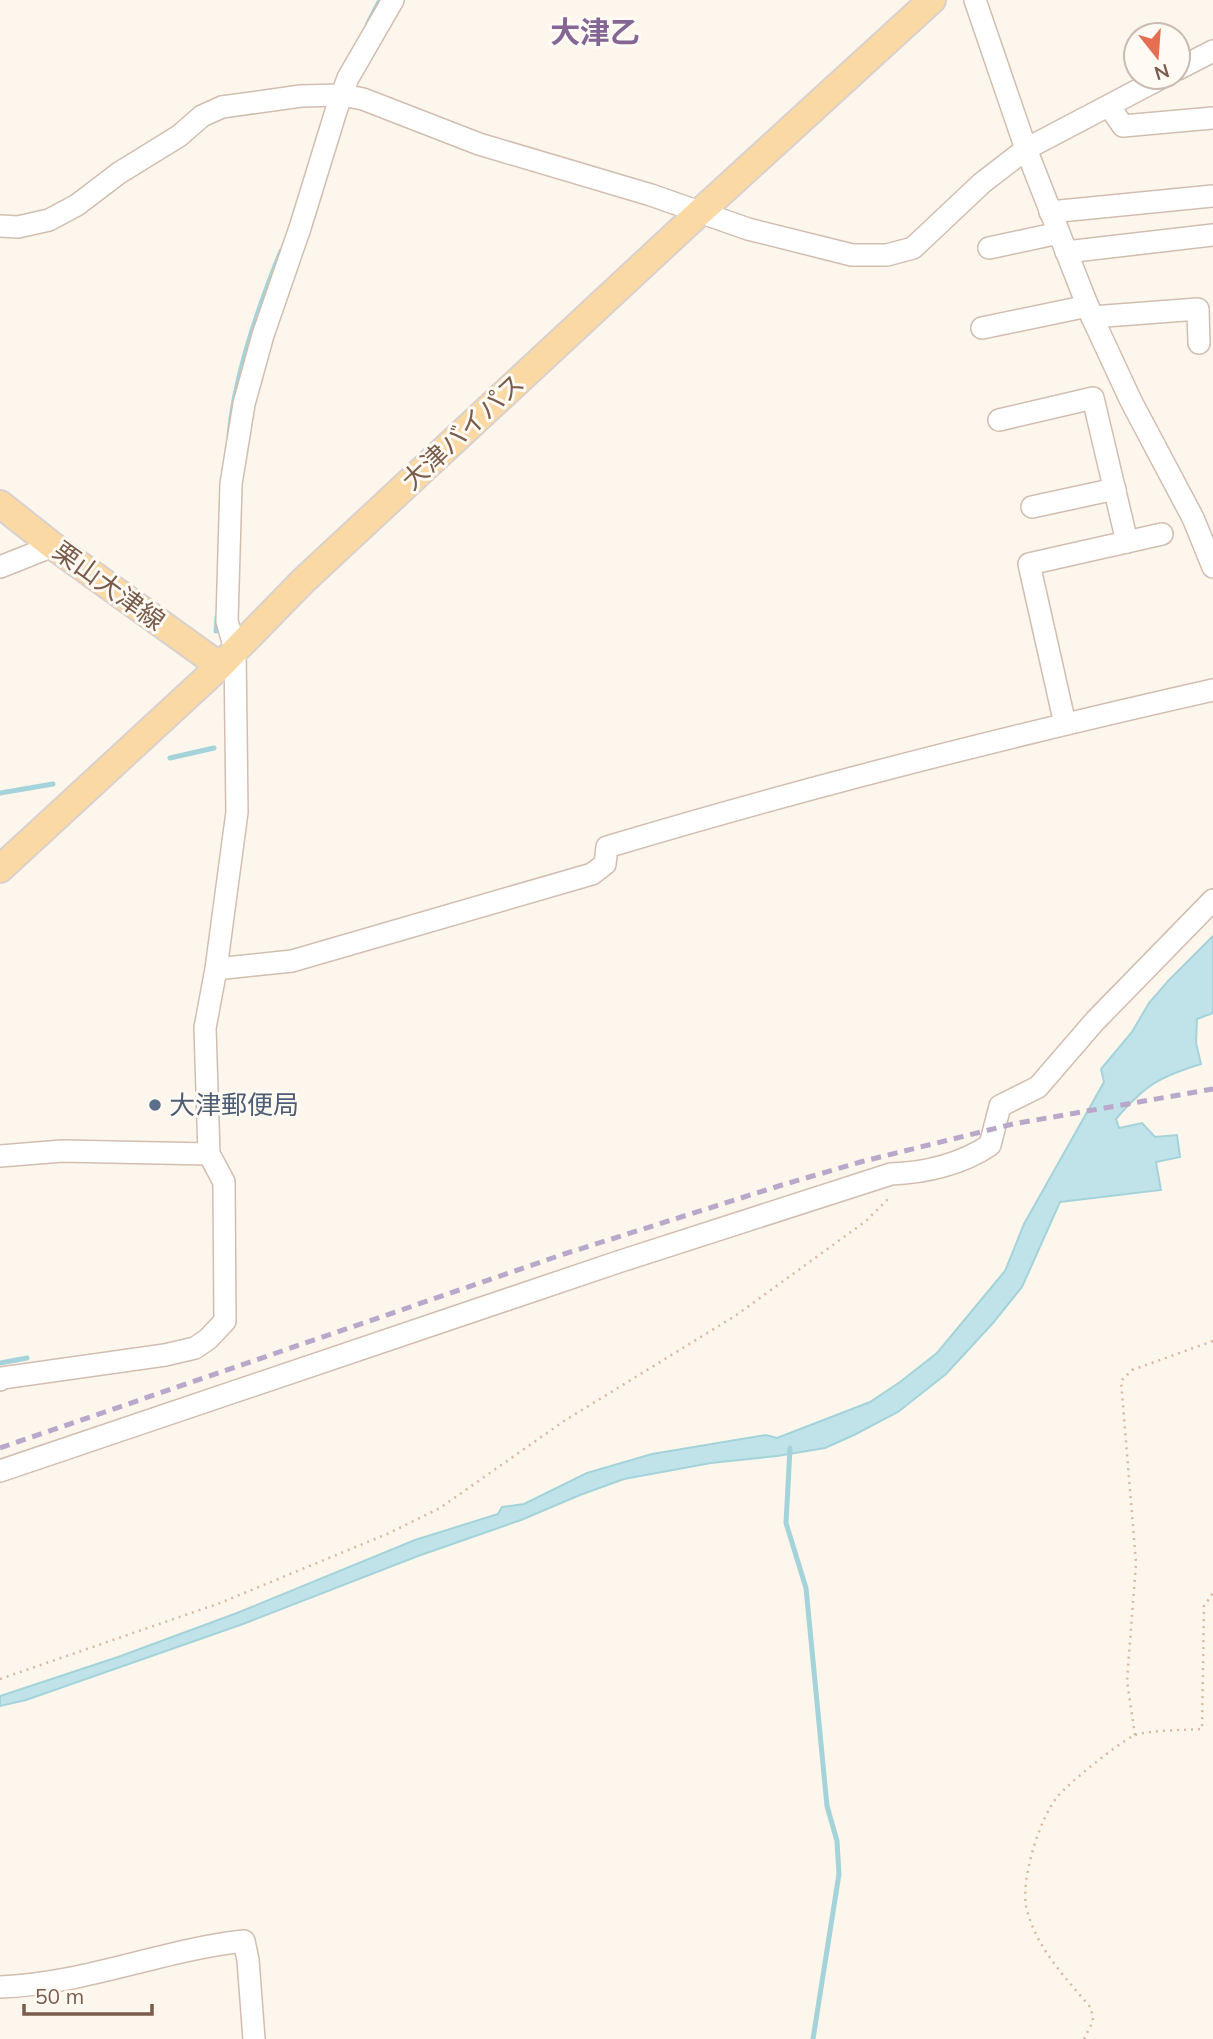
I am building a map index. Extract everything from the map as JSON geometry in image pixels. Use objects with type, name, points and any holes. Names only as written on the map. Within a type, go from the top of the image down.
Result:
[{"type":"main road","name":"大津バイパス","points":[[0,869],[228,657],[303,581],[932,0]]},
{"type":"main road","name":"栗山大津線","points":[[0,504],[53,546],[228,657]]},
{"type":"street","points":[[0,1380],[195,1348],[225,1321],[224,1182],[209,1154],[205,1028],[216,969],[237,812],[227,621],[231,498],[244,404],[271,307],[300,228],[348,78],[394,0]]},
{"type":"street","points":[[975,0],[1026,149],[1090,311],[1131,401],[1193,518],[1213,567]]},
{"type":"street","points":[[1192,62],[1213,51]]},
{"type":"street","points":[[0,226],[18,227],[49,220],[77,205],[120,173],[178,136],[202,116],[222,107],[301,96],[342,95],[363,99],[479,144],[748,229],[852,255],[887,255],[913,248],[982,183],[1026,149],[1137,91]]},
{"type":"street","points":[[1109,106],[1123,126],[1213,118]]},
{"type":"street","points":[[1050,212],[1213,196]]},
{"type":"street","points":[[989,248],[1213,235]]},
{"type":"street","points":[[982,328],[1090,311],[1198,309],[1199,343]]},
{"type":"street","points":[[999,420],[1093,398],[1127,542]]},
{"type":"street","points":[[1032,507],[1115,489]]},
{"type":"street","points":[[1065,724],[1029,564],[1163,534]]},
{"type":"street","points":[[0,567],[53,546]]},
{"type":"street","points":[[216,969],[292,961],[592,874],[605,864],[607,847],[764,800],[1065,724],[1213,690]]},
{"type":"street","points":[[0,1471],[634,1257],[891,1174],[912,1173],[972,1157],[990,1145],[1000,1106],[1038,1087],[1095,1021],[1213,900]]},
{"type":"street","points":[[0,1156],[62,1151],[209,1154]]},
{"type":"street","points":[[0,1987],[86,1976],[210,1945],[244,1941],[254,2039]]},
{"type":"path","points":[[0,1679],[220,1603],[387,1534],[440,1508],[564,1421],[735,1316],[866,1221],[912,1173]]},
{"type":"path","points":[[1135,1735],[1127,1681],[1136,1563],[1121,1381],[1132,1370],[1213,1341]]},
{"type":"path","points":[[1084,2039],[1093,2021],[1091,2008],[1040,1945],[1026,1905],[1033,1845],[1057,1797],[1112,1750],[1135,1735],[1202,1729],[1205,1606],[1213,1593]]},
{"type":"water","points":[[1213,936],[1213,1013],[1197,1019],[1196,1043],[1201,1064],[1163,1078],[1145,1090],[1116,1119],[1119,1128],[1142,1123],[1155,1137],[1177,1135],[1180,1157],[1156,1162],[1161,1190],[1060,1202],[1022,1287],[946,1374],[898,1412],[825,1448],[711,1463],[624,1479],[243,1624],[26,1700],[0,1706],[0,1696],[118,1657],[237,1613],[415,1540],[498,1514],[502,1507],[524,1504],[587,1473],[652,1454],[766,1435],[777,1438],[870,1402],[937,1353],[1005,1271],[1024,1224],[1104,1082],[1101,1069],[1132,1032],[1149,1003]]},
{"type":"waterway","points":[[368,23],[380,0]]},
{"type":"waterway","points":[[229,436],[236,390],[249,342],[281,251]]},
{"type":"waterway","points":[[216,631],[217,617]]},
{"type":"waterway","points":[[170,758],[214,748]]},
{"type":"waterway","points":[[0,793],[53,784]]},
{"type":"waterway","points":[[0,1363],[27,1358]]},
{"type":"waterway","points":[[790,1448],[786,1523],[806,1588],[827,1806],[837,1841],[839,1874],[813,2039]]},
{"type":"railway","points":[[0,1448],[564,1254],[782,1185],[864,1161],[1013,1124],[1213,1089]]},
{"type":"place","name":"大津郵便局","points":[[155,1105]]},
{"type":"district","name":"大津乙","points":[[595,33]]}]
